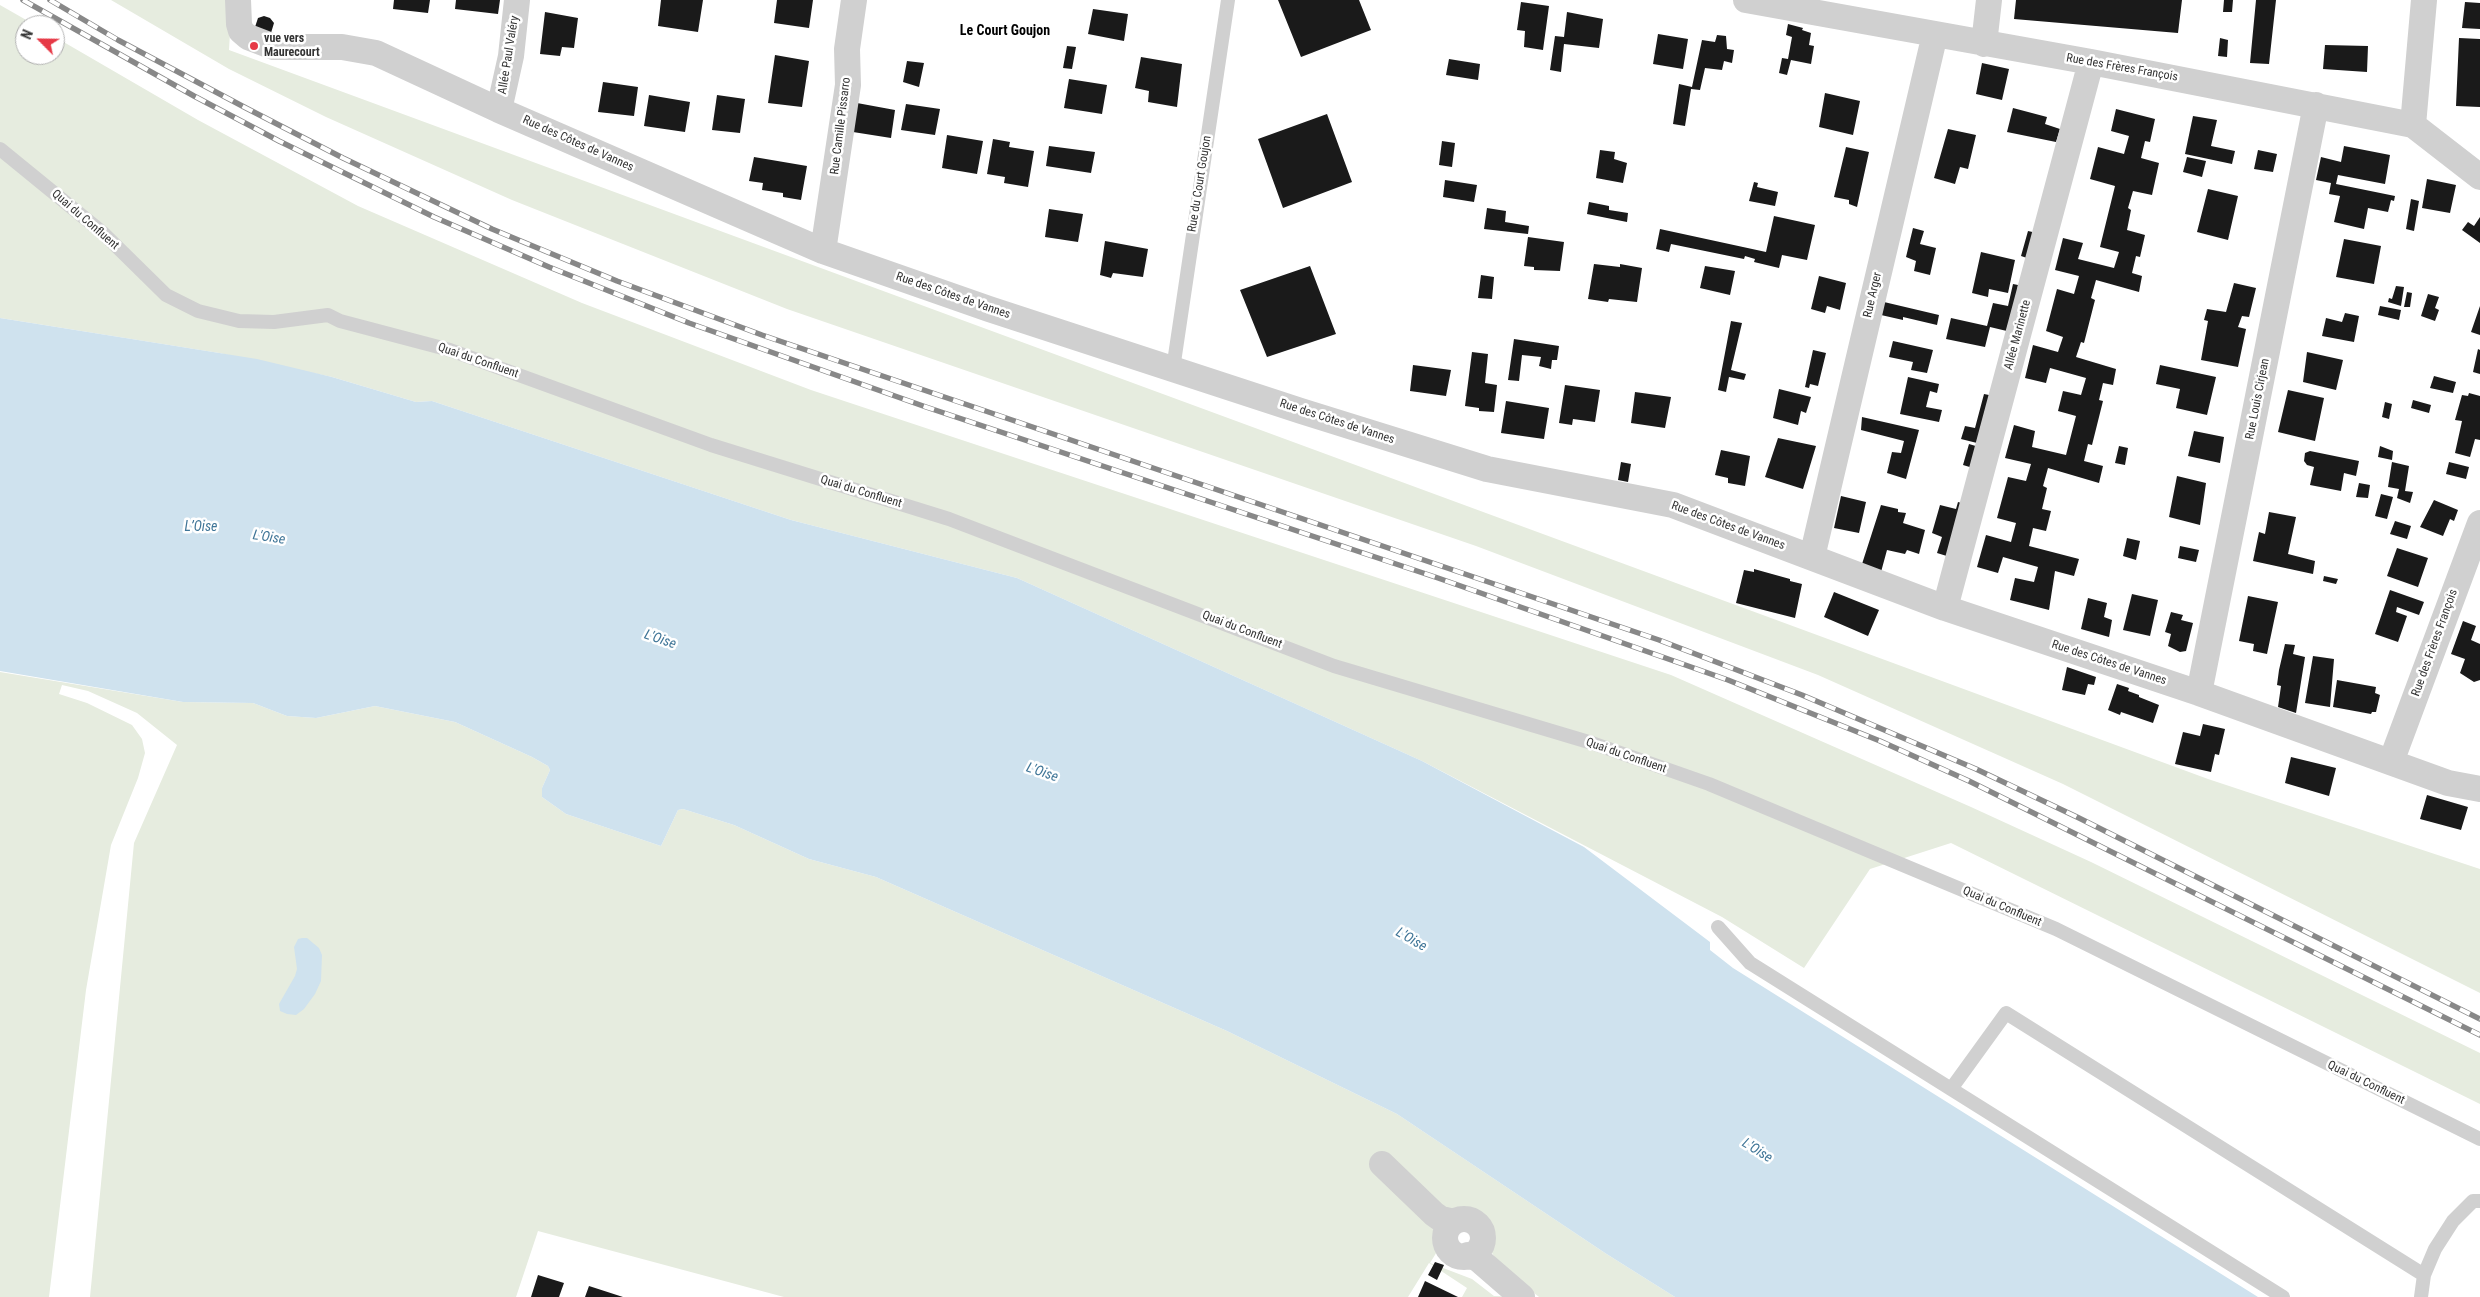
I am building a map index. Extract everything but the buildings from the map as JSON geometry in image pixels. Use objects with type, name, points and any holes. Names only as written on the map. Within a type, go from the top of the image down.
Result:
[{"type":"street","name":"Rue des Côtes de Vannes","points":[[238,0],[238,17],[241,31],[257,41],[274,47],[342,47],[376,53],[499,110],[823,251],[989,309],[1487,469],[1673,506],[1945,608],[2200,693],[2448,783],[2480,789]]},
{"type":"street","name":"Allée Paul Valéry","points":[[499,110],[511,56],[517,0]]},
{"type":"street","name":"Rue Camille Pissarro","points":[[823,251],[848,85],[846,49],[854,0]]},
{"type":"street","name":"Rue des Frères François","points":[[1746,0],[1844,10],[1934,34],[2091,62],[2413,125],[2480,177]]},
{"type":"street","points":[[1984,44],[1990,0]]},
{"type":"street","points":[[2413,125],[2424,0]]},
{"type":"street","name":"Rue Arger","points":[[1812,557],[1934,34]]},
{"type":"street","name":"Allée Marinette","points":[[1945,608],[2091,62]]},
{"type":"street","name":"Rue Louis Cirjean","points":[[2200,693],[2316,105]]},
{"type":"street","name":"Rue des Frères François","points":[[2391,762],[2480,523]]},
{"type":"street","points":[[1382,1164],[1445,1224],[1446,1243],[1453,1253],[1459,1256],[1478,1256],[1522,1297]]},
{"type":"lane","name":"Rue du Court Goujon","points":[[1172,368],[1228,0]]},
{"type":"lane","name":"Quai du Confluent","points":[[6,153],[103,233],[166,295],[198,310],[239,321],[274,322],[328,316],[340,321],[450,350],[711,445],[949,519],[1334,666],[1592,743],[1709,784],[2056,929],[2480,1139]]},
{"type":"lane","points":[[1718,927],[1750,963],[2283,1297]]},
{"type":"lane","points":[[1951,1088],[2006,1013],[2424,1275]]},
{"type":"lane","points":[[2422,1297],[2424,1275],[2435,1249],[2453,1221],[2473,1201],[2480,1201]]},
{"type":"shaded area","points":[[111,0],[232,0],[229,50],[2208,779],[2480,869],[2480,993],[2063,784],[1818,675],[1476,546],[787,309],[512,200],[326,117],[229,69]]},
{"type":"shaded area","points":[[0,5],[18,15],[15,15],[15,65],[65,65],[65,43],[198,120],[358,206],[582,303],[811,390],[1671,675],[1971,807],[2091,862],[2480,1053],[2480,1104],[1951,843],[1870,869],[1804,968],[1722,917],[1422,761],[1017,578],[791,520],[432,401],[416,402],[332,377],[219,353],[0,318]]},
{"type":"shaded area","points":[[0,672],[183,702],[253,703],[287,716],[316,718],[375,706],[455,722],[548,766],[550,770],[542,788],[542,797],[566,814],[661,846],[678,810],[683,809],[734,825],[809,859],[876,877],[1227,1031],[1397,1114],[1605,1253],[1675,1297],[1539,1297],[1500,1265],[1490,1250],[1489,1233],[1483,1221],[1472,1212],[1462,1211],[1430,1263],[1472,1279],[1494,1296],[1522,1297],[1462,1297],[1467,1288],[1429,1263],[1408,1297],[784,1297],[538,1231],[516,1297],[90,1297],[134,843],[177,745],[137,713],[88,691],[62,685],[59,694],[87,703],[132,725],[142,739],[145,753],[138,778],[111,845],[86,990],[49,1297],[0,1297]]},
{"type":"water","name":"L’Oise","points":[[0,318],[257,359],[332,377],[416,402],[432,401],[791,520],[1017,578],[1422,761],[1584,847],[1710,942],[1710,950],[1733,968],[2258,1297],[1675,1297],[1605,1253],[1397,1114],[1227,1031],[876,877],[809,859],[734,825],[683,809],[678,810],[661,846],[566,814],[542,797],[542,788],[550,770],[548,766],[455,722],[375,706],[316,718],[287,716],[253,703],[183,702],[0,671]]},
{"type":"water","points":[[307,938],[319,948],[322,955],[321,981],[315,994],[304,1009],[296,1015],[287,1014],[280,1011],[279,1004],[295,976],[297,969],[294,947],[298,939]]},
{"type":"railway","points":[[23,0],[194,96],[279,141],[434,217],[549,267],[689,323],[926,407],[1438,578],[1728,680],[1880,741],[1969,781],[2480,1035]]},
{"type":"railway","points":[[50,0],[118,40],[246,108],[343,158],[492,229],[617,281],[762,335],[1659,640],[1802,695],[1976,769],[2079,818],[2480,1019]]},
{"type":"place","name":"vue vers Maurecourt","points":[[254,46]]},
{"type":"district","name":"Le Court Goujon","points":[[1005,31]]},
{"type":"water label","name":"L'Oise","points":[[269,538]]},
{"type":"water label","name":"L'Oise","points":[[660,640]]},
{"type":"water label","name":"L'Oise","points":[[1042,773]]},
{"type":"water label","name":"L'Oise","points":[[1411,940]]},
{"type":"water label","name":"L'Oise","points":[[1757,1151]]}]
